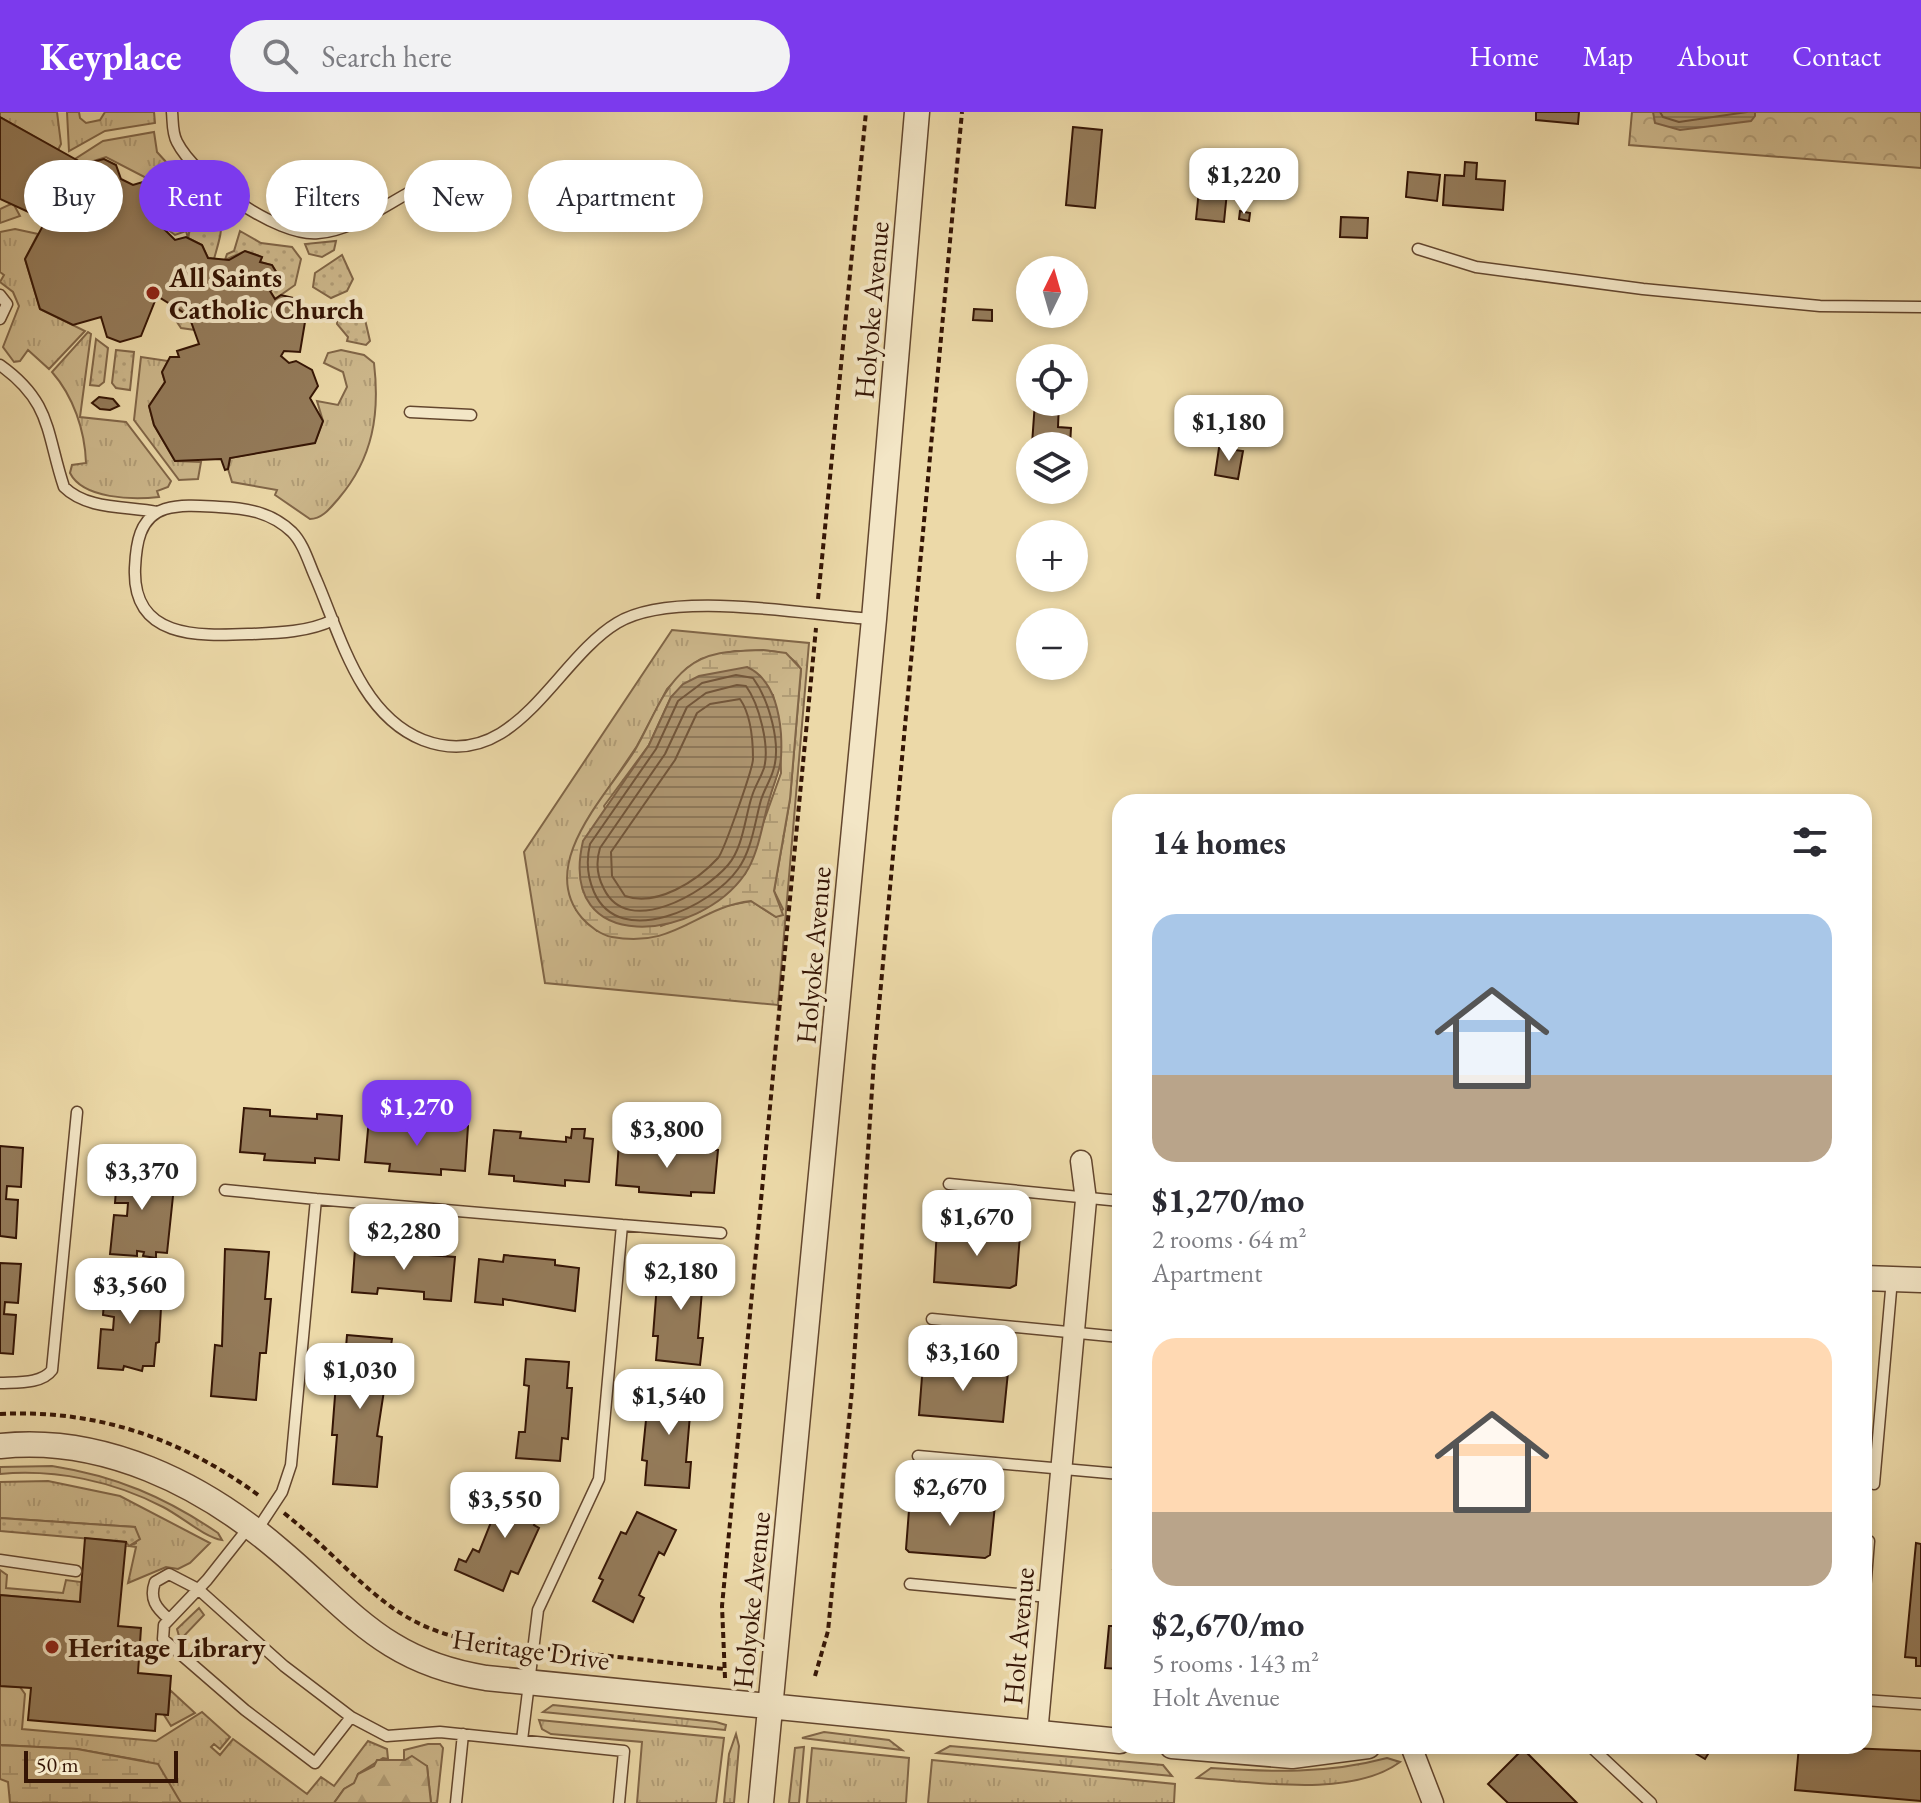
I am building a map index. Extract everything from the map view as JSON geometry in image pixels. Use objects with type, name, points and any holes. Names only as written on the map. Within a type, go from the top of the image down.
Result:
[{"type":"street","name":"Holyoke Avenue","points":[[761,1803],[874,619],[912,112]]},
{"type":"street","name":"Holt Avenue","points":[[1037,1734],[1086,1200],[1081,1161]]},
{"type":"street","points":[[1872,1278],[1921,1280]]},
{"type":"street","name":"Heritage Drive","points":[[0,1446],[75,1448],[126,1460],[180,1482],[253,1529],[360,1625],[408,1656],[466,1675],[1112,1740]]},
{"type":"street","points":[[1270,1754],[1307,1754]]},
{"type":"street","points":[[1414,1754],[1433,1803]]},
{"type":"lane","points":[[172,112],[173,132],[182,150],[231,197],[282,227],[307,233],[333,231],[404,195]]},
{"type":"lane","points":[[1418,249],[1476,267],[1643,289],[1820,306],[1921,307]]},
{"type":"lane","points":[[0,295],[7,304],[0,319]]},
{"type":"lane","points":[[0,365],[25,384],[40,405],[51,428],[64,487],[70,493],[93,503],[157,512],[191,505],[241,508],[276,520],[301,543],[368,695],[382,713],[407,732],[449,745],[484,741],[514,725],[590,644],[633,615],[692,604],[874,619]]},
{"type":"lane","points":[[410,412],[471,415]]},
{"type":"lane","points":[[157,512],[143,525],[135,579],[146,610],[164,626],[190,634],[226,635],[305,629],[333,620]]},
{"type":"lane","points":[[0,1383],[37,1380],[52,1370],[77,1112]]},
{"type":"lane","points":[[949,1184],[1112,1201]]},
{"type":"lane","points":[[225,1190],[721,1233]]},
{"type":"lane","points":[[316,1199],[291,1465],[274,1506],[169,1619],[163,1630],[166,1643],[315,1763],[351,1717]]},
{"type":"lane","points":[[522,1740],[538,1610],[599,1479],[622,1225]]},
{"type":"lane","points":[[1874,1484],[1892,1277]]},
{"type":"lane","points":[[932,1319],[1112,1336]]},
{"type":"lane","points":[[918,1456],[1112,1473]]},
{"type":"lane","points":[[0,1560],[76,1571]]},
{"type":"lane","points":[[169,1619],[153,1601],[153,1589],[159,1579],[174,1575],[198,1589],[284,1666],[351,1717],[387,1736],[463,1734],[624,1751],[619,1803]]},
{"type":"lane","points":[[910,1584],[1049,1597]]},
{"type":"lane","points":[[1872,1701],[1921,1704]]},
{"type":"lane","points":[[456,1803],[463,1734]]},
{"type":"lane","points":[[1599,1754],[1651,1803]]},
{"type":"path","points":[[725,1678],[722,1606],[866,112]]},
{"type":"path","points":[[815,1676],[828,1631],[852,1390],[874,1060],[962,112]]},
{"type":"path","points":[[0,1414],[49,1413],[133,1429],[208,1461],[274,1506],[390,1609],[419,1626],[474,1642],[724,1669]]},
{"type":"green space","points":[[0,112],[57,112],[61,144],[58,150],[0,117]]},
{"type":"green space","points":[[67,112],[79,112],[86,123],[100,120],[105,112],[154,112],[155,123],[105,131],[69,151]]},
{"type":"green space","points":[[1632,112],[1921,112],[1921,168],[1629,145]]},
{"type":"green space","points":[[154,132],[157,152],[164,160],[139,160],[139,174],[123,166],[123,160],[106,157],[75,159],[103,141]]},
{"type":"green space","points":[[13,203],[20,216],[0,223],[0,209]]},
{"type":"green space","points":[[15,229],[38,234],[25,259],[40,309],[85,331],[49,369],[28,350],[20,361],[14,362],[3,347],[19,306],[13,292],[0,282],[4,275],[0,272],[0,232]]},
{"type":"green space","points":[[189,232],[221,232],[214,259],[208,258],[202,245],[188,238]]},
{"type":"green space","points":[[240,232],[261,243],[292,247],[301,259],[295,285],[275,299],[270,291],[276,286],[278,275],[272,265],[260,262],[262,257],[245,251],[225,260],[227,254],[234,251]]},
{"type":"green space","points":[[336,241],[334,250],[322,257],[309,254],[305,244]]},
{"type":"green space","points":[[342,255],[353,279],[347,291],[331,298],[313,287],[315,273]]},
{"type":"green space","points":[[352,305],[363,311],[370,341],[366,345],[347,341],[348,337],[337,324],[338,311]]},
{"type":"green space","points":[[172,306],[189,316],[195,330],[181,328],[169,310]]},
{"type":"green space","points":[[88,332],[91,334],[80,417],[126,422],[171,481],[168,487],[157,491],[159,497],[123,498],[97,493],[76,482],[70,473],[72,465],[86,463],[83,438],[72,403],[52,372]]},
{"type":"green space","points":[[96,339],[108,348],[104,382],[99,386],[90,385]]},
{"type":"green space","points":[[116,350],[134,352],[130,390],[116,388],[112,383]]},
{"type":"green space","points":[[341,350],[364,355],[374,363],[376,400],[372,435],[351,483],[326,512],[310,519],[275,495],[277,490],[232,482],[228,469],[230,458],[315,442],[323,421],[317,401],[338,405],[347,387],[343,372],[324,363],[328,353]]},
{"type":"green space","points":[[141,357],[168,361],[162,372],[165,382],[149,406],[154,425],[175,461],[201,462],[198,479],[179,480],[134,420]]},
{"type":"green space","points":[[672,630],[809,643],[778,1005],[545,983],[524,852]],"holes":[[[735,651],[780,653],[795,661],[801,669],[790,799],[774,891],[783,909],[776,917],[751,901],[597,931],[576,910],[589,817],[637,746],[667,689],[687,668],[701,659]]]},
{"type":"green space","points":[[763,650],[786,653],[801,669],[790,799],[774,891],[783,915],[776,917],[751,901],[715,911],[653,937],[612,937],[600,932],[582,918],[570,897],[567,875],[571,853],[581,830],[635,750],[678,676],[704,658]],"holes":[[[773,695],[780,727],[781,773],[745,874],[701,911],[661,926],[604,806],[649,745],[671,697]]]},
{"type":"green space","points":[[52,1466],[139,1490],[198,1520],[218,1533],[222,1540],[208,1535],[163,1507],[104,1484],[63,1475],[0,1474],[0,1467]]},
{"type":"green space","points":[[48,1481],[120,1496],[210,1543],[190,1563],[178,1569],[166,1567],[128,1583],[136,1547],[129,1546],[136,1543],[135,1527],[0,1518],[0,1482]]},
{"type":"green space","points":[[0,1518],[135,1527],[140,1539],[129,1546],[126,1542],[0,1531]]},
{"type":"green space","points":[[0,1570],[7,1575],[6,1588],[63,1593],[66,1580],[81,1582],[80,1602],[0,1595]]},
{"type":"green space","points":[[199,1608],[204,1615],[182,1638],[177,1629]]},
{"type":"green space","points":[[0,1686],[20,1687],[25,1694],[22,1729],[156,1741],[202,1712],[230,1737],[220,1749],[214,1744],[211,1747],[220,1755],[233,1739],[307,1794],[321,1777],[334,1786],[368,1741],[387,1749],[388,1759],[383,1758],[358,1774],[355,1783],[344,1789],[334,1803],[181,1803],[144,1761],[77,1749],[0,1745]]},
{"type":"green space","points":[[170,1690],[195,1713],[171,1726],[164,1715],[168,1715]]},
{"type":"green space","points":[[553,1705],[726,1725],[725,1730],[543,1712]]},
{"type":"green space","points":[[539,1720],[724,1738],[716,1803],[637,1803],[642,1742],[551,1734],[542,1729]]},
{"type":"green space","points":[[824,1732],[889,1740],[902,1750],[802,1738]]},
{"type":"green space","points":[[736,1734],[739,1746],[734,1803],[724,1803],[729,1754]]},
{"type":"green space","points":[[440,1744],[443,1748],[437,1803],[431,1803],[427,1766],[404,1760],[404,1750]]},
{"type":"green space","points":[[0,1745],[77,1749],[158,1764],[181,1803],[10,1803],[8,1782],[0,1779]]},
{"type":"green space","points":[[950,1746],[1163,1765],[1172,1776],[937,1753]]},
{"type":"green space","points":[[804,1747],[799,1803],[789,1803],[795,1748]]},
{"type":"green space","points":[[812,1748],[909,1758],[906,1803],[807,1803]]},
{"type":"green space","points":[[412,1756],[427,1766],[431,1803],[334,1803],[344,1789],[354,1783],[358,1774],[374,1766],[377,1760],[405,1760]]},
{"type":"green space","points":[[1387,1758],[1400,1762],[1380,1773],[1330,1784],[1274,1784],[1197,1778],[1211,1768],[1299,1770],[1343,1767]]},
{"type":"green space","points":[[932,1760],[1175,1784],[1174,1803],[928,1803]]},
{"type":"water","points":[[1653,112],[1755,112],[1755,116],[1751,121],[1680,130],[1655,123]]},
{"type":"water","points":[[747,667],[763,678],[773,695],[781,734],[781,757],[756,849],[745,874],[724,897],[696,914],[666,924],[637,926],[610,921],[590,905],[580,879],[583,841],[649,745],[671,697],[683,684],[699,676]]},
{"type":"building","points":[[1536,112],[1579,112],[1578,124],[1536,120]]},
{"type":"building","name":"All Saints Catholic Church","points":[[0,117],[77,160],[24,160],[24,210],[0,199]]},
{"type":"building","points":[[1073,127],[1102,130],[1095,208],[1066,205]]},
{"type":"building","points":[[1465,162],[1477,163],[1476,179],[1505,181],[1503,210],[1443,205],[1445,175],[1464,176]]},
{"type":"building","points":[[1408,172],[1440,175],[1437,201],[1406,197]]},
{"type":"building","name":"All Saints Catholic Church","points":[[123,180],[133,185],[139,183],[139,232],[167,232],[175,240],[186,237],[202,245],[208,258],[229,260],[245,251],[262,257],[260,262],[272,265],[278,275],[276,286],[270,291],[275,299],[281,295],[293,298],[306,316],[300,352],[284,351],[281,356],[289,363],[296,361],[312,370],[318,386],[310,398],[323,421],[315,443],[230,458],[225,470],[221,459],[175,461],[154,425],[149,406],[165,382],[162,372],[170,357],[179,357],[177,351],[199,344],[189,316],[157,296],[141,336],[120,342],[107,337],[101,317],[73,325],[40,309],[25,259],[40,232],[123,232]]},
{"type":"building","points":[[1199,190],[1227,192],[1224,222],[1196,219]]},
{"type":"building","points":[[1240,211],[1250,213],[1249,221],[1239,219]]},
{"type":"building","points":[[1341,217],[1368,218],[1367,238],[1340,237]]},
{"type":"building","points":[[974,309],[992,310],[992,321],[973,320]]},
{"type":"building","points":[[99,397],[113,399],[119,406],[110,410],[100,409],[92,403]]},
{"type":"building","points":[[1034,416],[1058,416],[1058,427],[1071,428],[1071,432],[1033,432]]},
{"type":"building","points":[[1219,448],[1243,451],[1238,479],[1215,475]]},
{"type":"building","points":[[244,1108],[270,1110],[270,1116],[317,1119],[317,1114],[342,1116],[339,1160],[315,1158],[315,1163],[264,1160],[265,1154],[240,1152]]},
{"type":"building","points":[[369,1119],[395,1121],[395,1127],[441,1130],[442,1124],[468,1126],[465,1171],[441,1169],[441,1175],[389,1171],[390,1164],[365,1162]]},
{"type":"building","points":[[572,1129],[585,1129],[584,1138],[593,1139],[589,1182],[565,1180],[565,1186],[514,1181],[514,1176],[489,1174],[494,1130],[521,1132],[520,1138],[566,1142],[566,1137],[571,1138]]},
{"type":"building","points":[[619,1142],[646,1144],[645,1149],[718,1150],[714,1193],[691,1192],[691,1196],[639,1192],[639,1187],[616,1185]]},
{"type":"building","points":[[0,1146],[23,1148],[21,1187],[7,1186],[6,1199],[18,1200],[16,1238],[0,1236]]},
{"type":"building","points":[[118,1164],[152,1167],[151,1175],[175,1177],[167,1253],[156,1252],[156,1258],[143,1256],[144,1252],[137,1251],[137,1256],[110,1254],[114,1215],[127,1216],[128,1203],[115,1203]]},
{"type":"building","points":[[937,1228],[1020,1235],[1016,1285],[1010,1288],[934,1282]]},
{"type":"building","points":[[380,1245],[430,1249],[429,1255],[455,1257],[451,1301],[424,1299],[424,1292],[378,1288],[377,1294],[352,1292],[355,1249],[379,1251]]},
{"type":"building","points":[[225,1249],[269,1252],[265,1299],[271,1299],[266,1353],[260,1353],[256,1400],[211,1396],[215,1345],[222,1346]]},
{"type":"building","points":[[504,1255],[555,1260],[555,1265],[579,1268],[575,1311],[503,1299],[503,1305],[475,1302],[479,1259],[503,1262]]},
{"type":"building","points":[[665,1261],[710,1265],[709,1277],[717,1278],[716,1287],[707,1287],[707,1291],[702,1291],[698,1338],[703,1338],[700,1365],[656,1360],[658,1336],[653,1336],[657,1284],[663,1285]]},
{"type":"building","points":[[0,1263],[21,1264],[18,1303],[5,1302],[4,1314],[16,1315],[13,1354],[0,1353]]},
{"type":"building","points":[[106,1277],[139,1281],[138,1289],[162,1291],[159,1342],[156,1343],[154,1366],[143,1366],[142,1371],[124,1366],[123,1370],[98,1368],[101,1329],[113,1330],[114,1317],[103,1315]]},
{"type":"building","points":[[347,1335],[392,1339],[377,1436],[382,1437],[377,1487],[333,1484],[337,1435],[332,1435],[336,1383],[343,1384]]},
{"type":"building","points":[[526,1359],[569,1362],[567,1388],[572,1388],[568,1439],[562,1438],[560,1461],[516,1458],[519,1432],[525,1432],[529,1386],[524,1385]]},
{"type":"building","points":[[923,1364],[1008,1372],[1003,1422],[919,1415]]},
{"type":"building","points":[[654,1386],[698,1389],[695,1415],[690,1415],[686,1462],[691,1462],[689,1488],[645,1485],[647,1461],[642,1460],[647,1410],[652,1410]]},
{"type":"building","points":[[506,1485],[544,1503],[534,1525],[539,1528],[518,1574],[511,1571],[503,1591],[455,1570],[459,1559],[466,1562],[473,1549],[479,1552]]},
{"type":"building","points":[[910,1497],[995,1505],[990,1555],[985,1558],[909,1552],[906,1549]]},
{"type":"building","points":[[637,1512],[676,1530],[664,1555],[659,1552],[639,1595],[644,1598],[633,1622],[593,1601],[603,1580],[599,1578],[621,1532],[626,1534]]},
{"type":"building","points":[[85,1538],[126,1542],[118,1626],[141,1628],[138,1673],[171,1676],[168,1715],[156,1714],[155,1731],[28,1720],[31,1688],[0,1686],[0,1595],[80,1602]]},
{"type":"building","points":[[1916,1543],[1921,1544],[1921,1666],[1916,1666],[1916,1658],[1905,1657]]},
{"type":"building","points":[[1109,1626],[1112,1626],[1112,1668],[1105,1668]]},
{"type":"building","points":[[1872,1749],[1921,1751],[1921,1801],[1795,1790],[1798,1754],[1872,1754]]},
{"type":"building","points":[[1518,1754],[1528,1754],[1577,1803],[1508,1803],[1488,1784]]},
{"type":"place","name":"All Saints Catholic Church","points":[[153,293]]},
{"type":"place","name":"Heritage Library","points":[[52,1647]]}]
